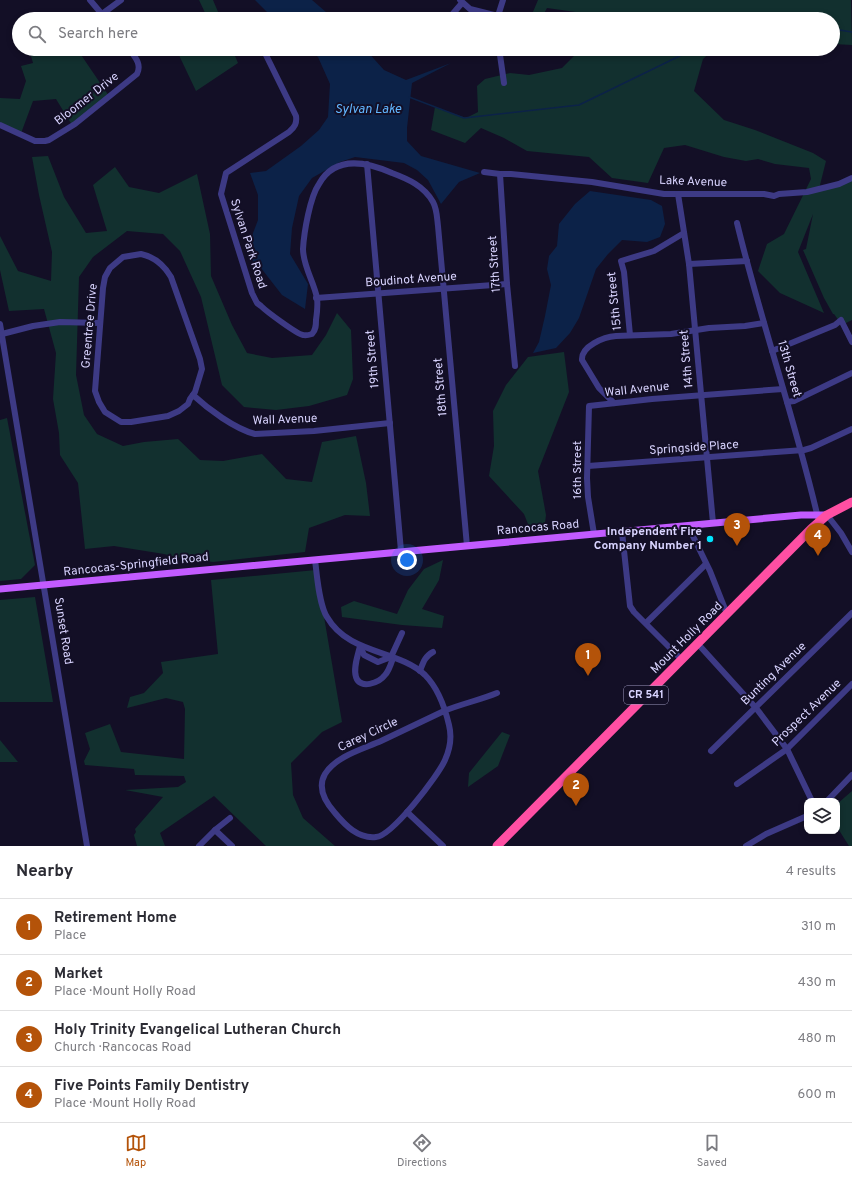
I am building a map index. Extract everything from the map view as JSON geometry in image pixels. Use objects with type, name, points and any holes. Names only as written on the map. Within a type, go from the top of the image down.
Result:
[{"type":"highway","name":"CR 541","points":[[827,515],[852,502]]},
{"type":"highway","name":"Mount Holly Road","points":[[497,846],[698,644],[818,519],[827,515]]},
{"type":"main road","name":"Rancocas Road","points":[[275,563],[801,515],[818,519]]},
{"type":"main road","name":"Rancocas-Springfield Road","points":[[0,589],[275,563]]},
{"type":"street","points":[[90,0],[100,12]]},
{"type":"street","points":[[108,12],[121,0]]},
{"type":"street","points":[[499,12],[503,0]]},
{"type":"street","points":[[453,12],[461,1],[473,10],[480,12]]},
{"type":"street","name":"Bloomer Drive","points":[[0,125],[35,141],[45,141],[54,137],[75,124],[137,74],[140,67],[134,56]]},
{"type":"street","name":"Sylvan Park Road","points":[[266,56],[296,116],[296,125],[289,132],[226,173],[221,194],[251,288],[257,303],[264,310],[294,332],[304,336],[313,332],[316,328],[316,298],[303,249],[307,222],[317,186],[323,177],[336,168],[350,164],[367,164],[399,175],[419,186],[435,206],[438,226]]},
{"type":"street","points":[[500,56],[504,83]]},
{"type":"street","name":"19th Street","points":[[367,164],[402,551]]},
{"type":"street","name":"Lake Avenue","points":[[484,172],[592,182],[657,193],[764,194],[774,196],[826,188],[852,178]]},
{"type":"street","name":"17th Street","points":[[500,174],[507,284],[515,366]]},
{"type":"street","name":"14th Street","points":[[678,194],[689,264],[713,523]]},
{"type":"street","name":"13th Street","points":[[737,223],[801,451],[818,519]]},
{"type":"street","name":"18th Street","points":[[438,226],[467,546]]},
{"type":"street","name":"15th Street","points":[[630,335],[622,261],[654,251],[684,233]]},
{"type":"street","name":"Greentree Drive","points":[[141,254],[147,255],[159,262],[167,270],[171,277],[200,359],[202,369],[193,396],[185,407],[176,413],[164,417],[121,422],[110,416],[102,408],[95,391],[103,288],[105,277],[110,268],[123,257],[141,254]]},
{"type":"street","points":[[689,264],[747,261]]},
{"type":"street","name":"Boudinot Avenue","points":[[316,298],[507,284]]},
{"type":"street","points":[[772,351],[841,320],[852,342]]},
{"type":"street","points":[[2,334],[33,326],[60,322],[100,323]]},
{"type":"street","points":[[614,403],[599,388],[583,363],[582,356],[586,350],[601,340],[610,337],[671,334],[764,323]]},
{"type":"street","name":"Sunset Road","points":[[0,324],[87,846]]},
{"type":"street","points":[[787,402],[794,401],[852,372]]},
{"type":"street","name":"Wall Avenue","points":[[589,406],[783,388]]},
{"type":"street","name":"Wall Avenue","points":[[193,396],[235,426],[255,434],[314,431],[390,423]]},
{"type":"street","name":"16th Street","points":[[589,406],[587,478],[588,497],[594,534]]},
{"type":"street","name":"Springside Place","points":[[588,466],[801,451],[811,448],[852,429]]},
{"type":"street","points":[[827,515],[852,552]]},
{"type":"street","points":[[688,526],[717,587],[727,614]]},
{"type":"street","points":[[622,532],[629,603],[634,612],[682,660]]},
{"type":"street","points":[[315,560],[321,604],[326,617],[334,628],[341,634],[360,646],[392,658],[420,671],[424,660],[433,652]]},
{"type":"street","points":[[646,624],[706,564]]},
{"type":"street","name":"Bunting Avenue","points":[[711,751],[852,613]]},
{"type":"street","points":[[360,646],[355,673],[356,679],[361,683],[370,684],[383,677],[388,671],[402,633]]},
{"type":"street","points":[[698,644],[756,708],[788,749],[811,798]]},
{"type":"street","name":"Carey Circle","points":[[420,671],[427,677],[433,686],[445,711],[450,731],[449,748],[443,764],[392,829],[382,836],[370,838],[360,834],[347,825],[328,804],[322,790],[324,775],[335,763],[349,755],[445,711],[497,693]]},
{"type":"street","name":"Prospect Avenue","points":[[736,784],[788,749],[852,684]]},
{"type":"street","points":[[830,798],[852,775]]},
{"type":"street","points":[[406,812],[443,846]]},
{"type":"street","points":[[746,846],[766,834],[804,817]]},
{"type":"street","points":[[199,846],[230,818]]},
{"type":"street","points":[[215,830],[232,846]]},
{"type":"green space","points":[[199,0],[213,0],[218,12],[205,12]]},
{"type":"green space","points":[[538,0],[851,0],[852,45],[840,44],[840,12],[576,12],[547,8],[545,12],[533,12]]},
{"type":"green space","points":[[31,56],[82,56],[109,96],[72,125],[56,99],[33,101],[20,136],[0,125],[0,98],[20,99],[26,81],[21,66],[33,63]]},
{"type":"green space","points":[[179,56],[235,56],[238,63],[196,91]]},
{"type":"green space","points":[[574,56],[706,56],[703,59],[694,91],[724,120],[755,130],[813,153],[826,161],[819,189],[852,178],[852,320],[842,325],[833,314],[824,298],[803,250],[806,249],[813,214],[798,252],[824,313],[780,293],[758,271],[767,244],[784,234],[811,179],[809,168],[775,164],[758,159],[746,161],[724,157],[685,145],[664,148],[648,183],[612,178],[589,157],[527,151],[504,138],[481,128],[465,143],[431,130],[435,107],[466,118],[478,112],[477,86],[485,79],[510,73],[529,75],[562,68]]},
{"type":"green space","points":[[48,156],[64,197],[86,233],[107,231],[93,185],[115,167],[129,187],[159,193],[197,174],[210,234],[211,276],[232,325],[247,353],[272,358],[312,355],[326,335],[337,313],[351,330],[353,379],[347,395],[309,406],[276,410],[244,407],[222,385],[201,297],[180,251],[163,234],[127,231],[93,257],[79,277],[76,375],[84,415],[97,434],[123,446],[144,442],[178,439],[200,460],[223,461],[262,454],[286,479],[312,482],[322,442],[356,436],[366,483],[370,516],[345,515],[309,528],[305,552],[213,562],[114,546],[85,549],[78,483],[60,455],[59,433],[53,399],[56,353],[44,309],[9,311],[0,270],[0,236],[18,271],[51,281],[52,252],[32,157]]},
{"type":"green space","points":[[564,352],[569,392],[538,471],[546,515],[544,531],[530,529],[524,514],[489,476],[494,446],[493,411],[506,385],[528,357]]},
{"type":"green space","points":[[7,418],[35,565],[21,579],[0,581],[0,420]]},
{"type":"green space","points":[[443,560],[439,580],[422,609],[444,616],[442,628],[402,625],[342,617],[341,607],[354,601],[397,614],[408,590],[424,569]]},
{"type":"green space","points":[[316,570],[342,722],[322,732],[291,763],[293,795],[303,818],[335,846],[266,846],[214,796],[160,833],[165,846],[137,846],[134,835],[136,832],[135,829],[163,797],[125,790],[178,787],[186,782],[184,776],[135,775],[134,769],[85,765],[84,761],[90,749],[85,733],[110,724],[121,752],[184,759],[185,709],[183,702],[166,698],[127,708],[130,697],[144,693],[163,673],[161,662],[218,654],[211,580]]},
{"type":"green space","points":[[35,597],[53,702],[0,702],[0,600]]},
{"type":"green space","points":[[502,732],[510,735],[498,766],[468,787],[469,773]]},
{"type":"green space","points":[[0,740],[18,762],[0,762]]},
{"type":"green space","points":[[852,791],[852,846],[849,846],[840,832],[840,801]]},
{"type":"water","points":[[255,0],[312,0],[326,12],[267,12]]},
{"type":"water","name":"Sylvan Lake","points":[[317,56],[371,56],[384,70],[406,80],[451,63],[412,83],[407,141],[421,156],[480,173],[459,182],[441,204],[428,180],[417,170],[404,163],[355,157],[340,162],[312,178],[299,196],[292,228],[290,254],[308,284],[305,309],[282,295],[261,268],[253,263],[250,241],[258,220],[258,195],[250,173],[266,171],[301,146],[319,130],[328,117],[330,84]]},
{"type":"water","points":[[590,191],[651,200],[662,206],[665,224],[660,237],[647,242],[622,240],[596,269],[579,318],[570,333],[556,348],[533,353],[539,342],[545,316],[551,285],[547,269],[549,256],[557,246],[559,224],[575,204]]},
{"type":"waterway","points":[[840,30],[852,32]]},
{"type":"waterway","points":[[409,97],[464,118],[579,105],[680,56]]},
{"type":"place","name":"Independent Fire Company Number 1","points":[[710,539]]},
{"type":"place","name":"Holy Trinity Evangelical Lutheran Church","points":[[737,546]]},
{"type":"place","name":"Five Points Family Dentistry","points":[[818,556]]},
{"type":"place","name":"Retirement Home","points":[[588,676]]},
{"type":"place","name":"Market","points":[[576,806]]}]
